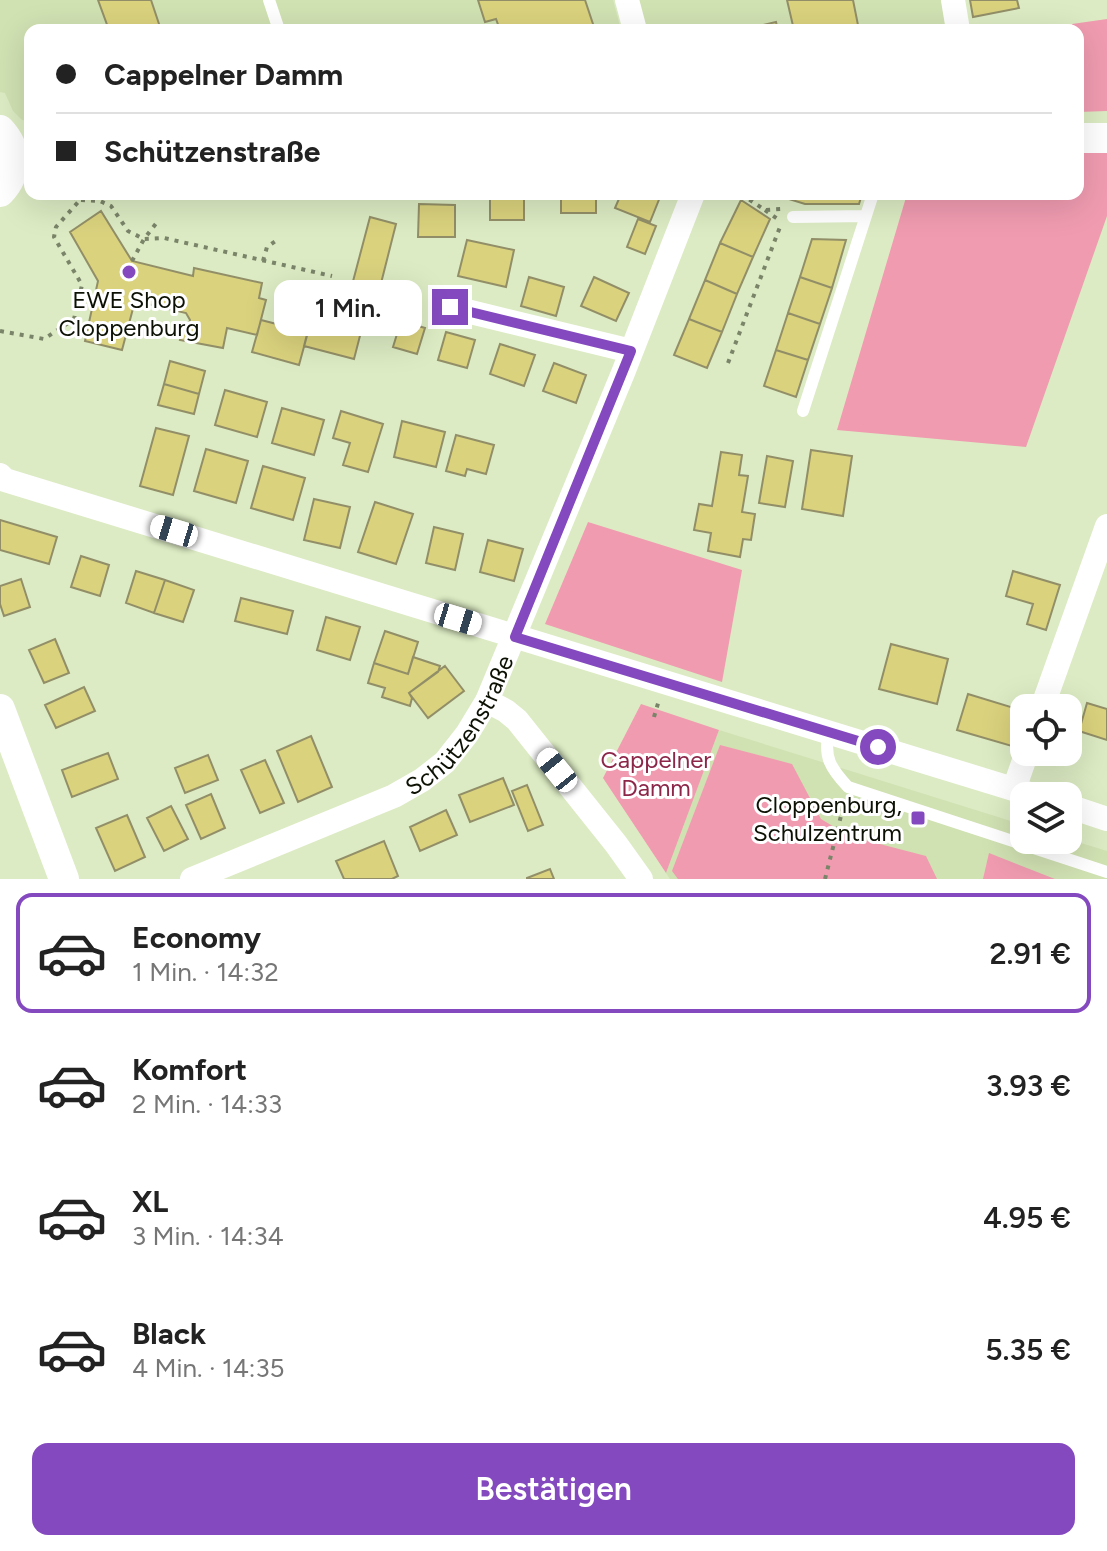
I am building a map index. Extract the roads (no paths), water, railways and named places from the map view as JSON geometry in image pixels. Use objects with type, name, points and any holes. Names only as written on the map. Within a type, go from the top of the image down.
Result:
[{"type":"street","points":[[627,0],[633,24]]},
{"type":"street","points":[[953,0],[957,24]]},
{"type":"street","points":[[1084,138],[1107,138]]},
{"type":"street","points":[[0,192],[11,176],[15,146]]},
{"type":"street","name":"Schützenstraße","points":[[192,879],[394,796],[445,762],[467,734],[487,701],[515,637],[691,200]]},
{"type":"street","points":[[450,307],[631,351]]},
{"type":"street","points":[[0,475],[5,480],[1010,787]]},
{"type":"street","points":[[1047,694],[1107,526]]},
{"type":"street","points":[[487,701],[517,720],[641,879]]},
{"type":"street","points":[[0,709],[64,879]]},
{"type":"street","points":[[1082,811],[1107,819]]},
{"type":"lane","points":[[269,0],[277,24]]},
{"type":"lane","points":[[803,411],[871,200]]},
{"type":"lane","points":[[793,217],[866,216]]},
{"type":"lane","points":[[829,732],[826,756],[848,787],[1107,872]]},
{"type":"place","name":"EWE Shop Cloppenburg","points":[[129,272]]},
{"type":"place","name":"Cloppenburg, Schulzentrum","points":[[918,818]]},
{"type":"park label","name":"Cappelner Damm","points":[[656,773]]}]
